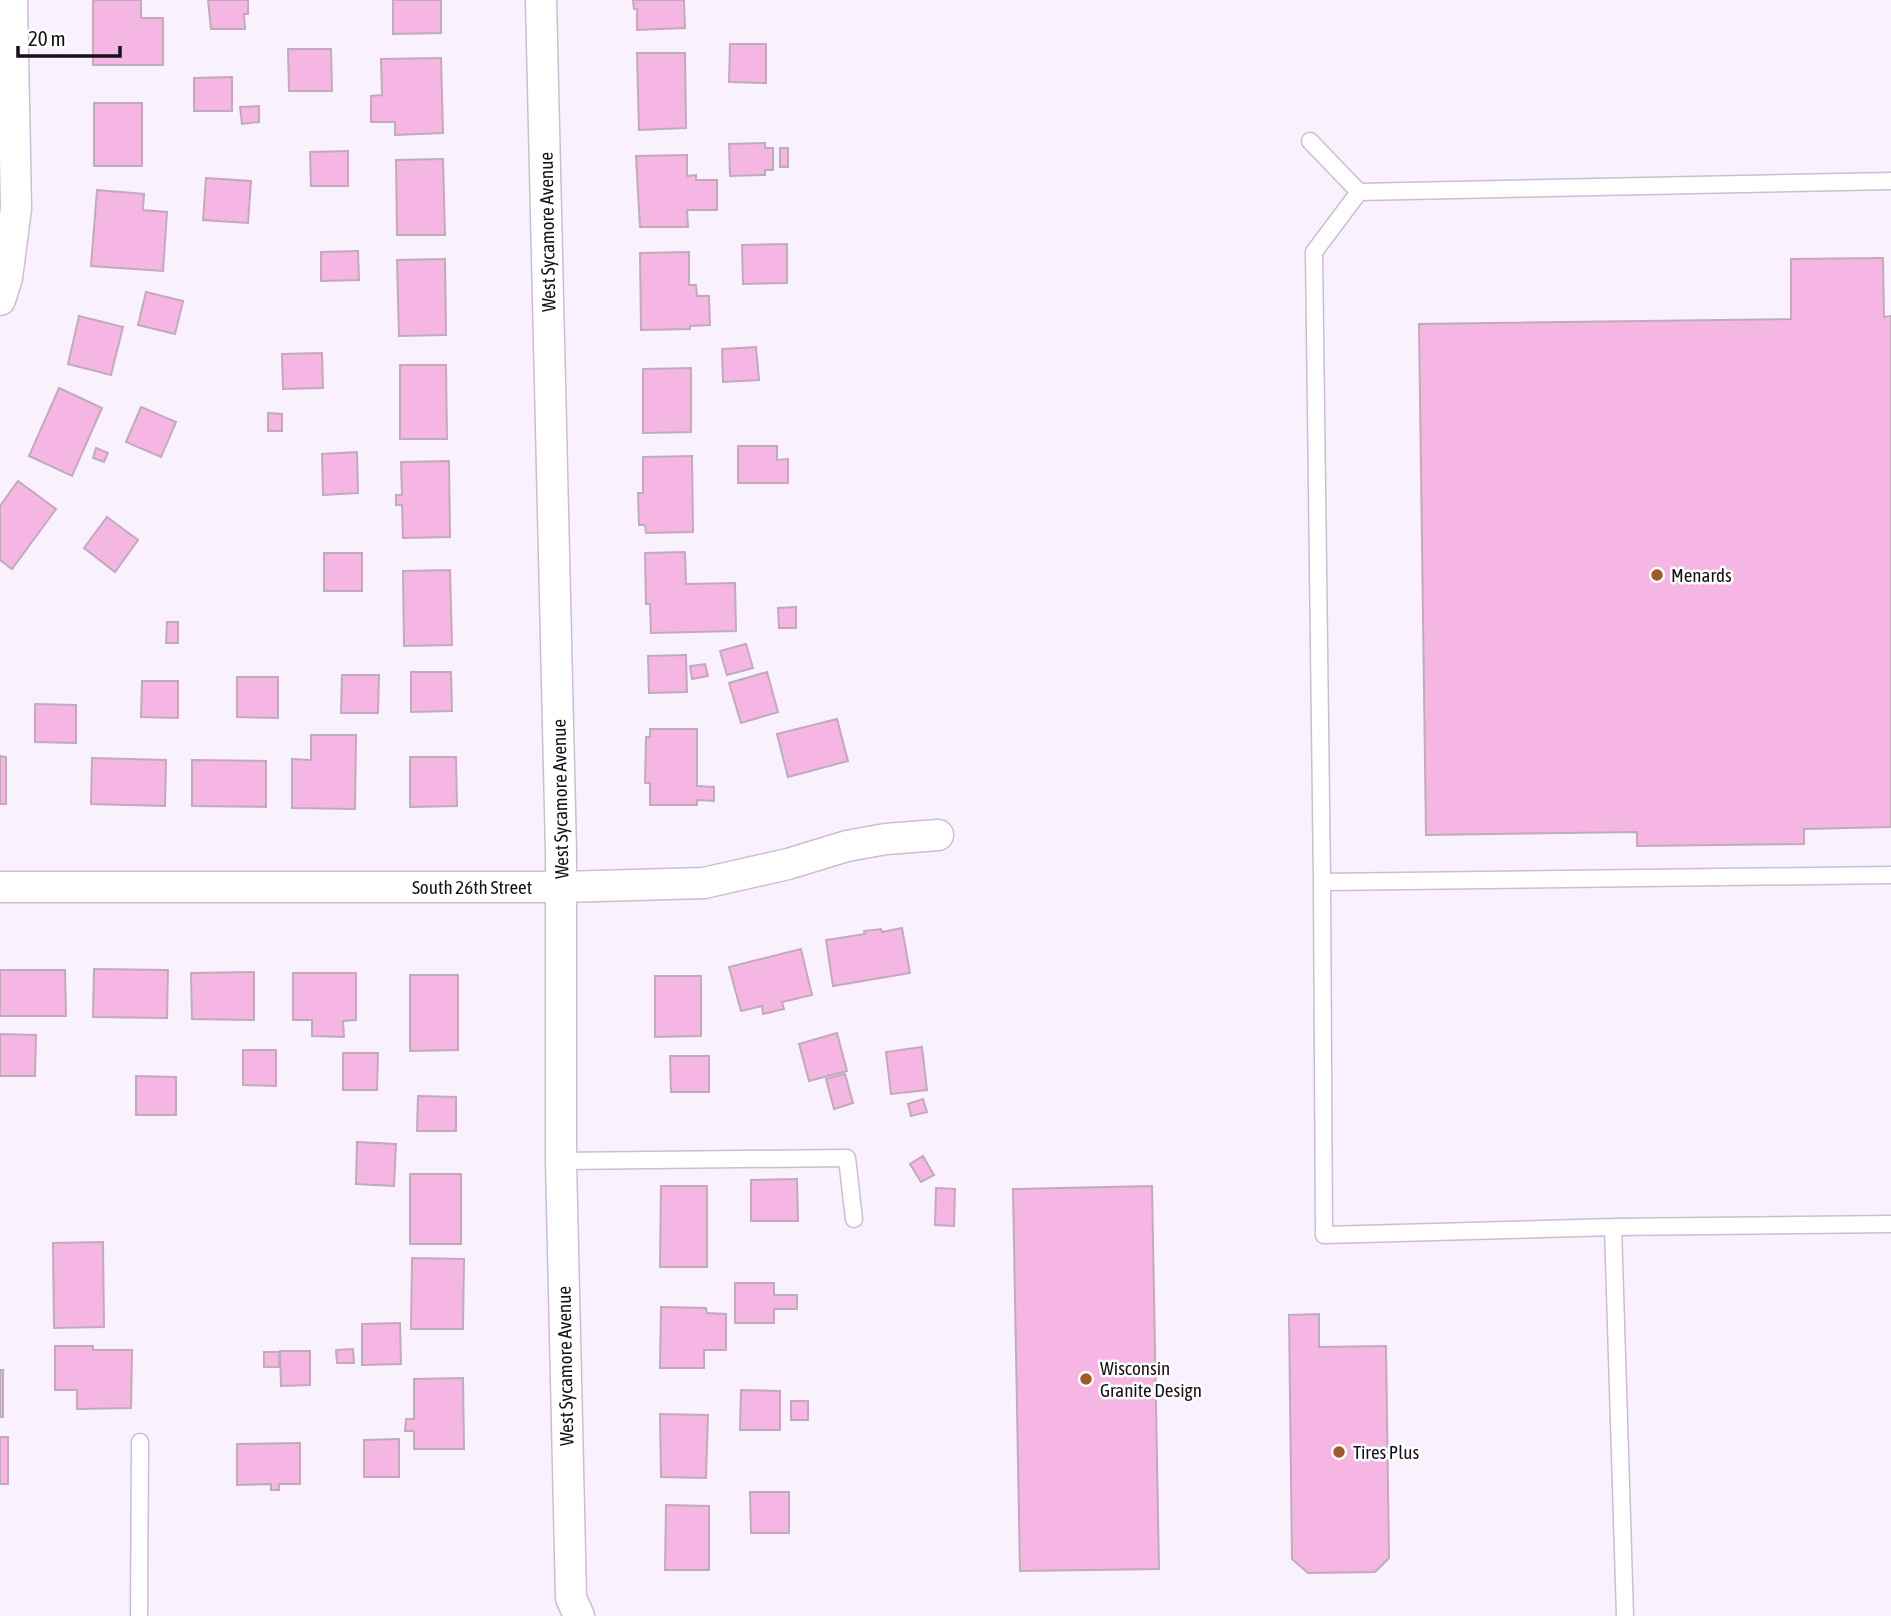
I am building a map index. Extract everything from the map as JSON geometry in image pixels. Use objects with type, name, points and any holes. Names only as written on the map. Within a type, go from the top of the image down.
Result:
[{"type":"street","points":[[0,300],[7,278],[16,208],[12,0]]},
{"type":"street","name":"West Sycamore Avenue","points":[[541,0],[562,887],[561,1161],[570,1610]]},
{"type":"street","name":"South 26th Street","points":[[0,887],[562,887],[704,883],[788,864],[847,846],[886,839],[939,835]]},
{"type":"lane","points":[[1310,141],[1359,192],[1891,181]]},
{"type":"lane","points":[[1359,192],[1314,252],[1324,1235],[1613,1227],[1891,1224]]},
{"type":"lane","points":[[1322,882],[1891,875]]},
{"type":"lane","points":[[561,1161],[847,1158],[854,1219]]},
{"type":"lane","points":[[1613,1227],[1625,1616]]},
{"type":"lane","points":[[139,1616],[140,1442]]},
{"type":"building","points":[[93,0],[141,0],[141,18],[163,18],[163,65],[93,65]]},
{"type":"building","points":[[208,0],[248,0],[248,14],[244,14],[245,29],[211,29]]},
{"type":"building","points":[[393,0],[441,0],[441,33],[393,34]]},
{"type":"building","points":[[633,0],[684,0],[685,28],[637,30],[637,9],[634,9]]},
{"type":"building","points":[[730,44],[766,44],[766,83],[729,82]]},
{"type":"building","points":[[288,49],[331,49],[332,91],[289,91]]},
{"type":"building","points":[[637,53],[685,53],[686,128],[639,130]]},
{"type":"building","points":[[441,58],[443,133],[395,135],[395,122],[371,122],[371,96],[382,95],[381,59]]},
{"type":"building","points":[[232,77],[232,111],[194,111],[194,78]]},
{"type":"building","points":[[94,103],[142,103],[142,166],[94,166]]},
{"type":"building","points":[[259,106],[259,122],[242,124],[240,107]]},
{"type":"building","points":[[765,143],[765,148],[773,148],[773,170],[765,170],[765,175],[730,176],[729,144]]},
{"type":"building","points":[[780,148],[788,148],[788,167],[780,167]]},
{"type":"building","points":[[348,151],[348,186],[311,186],[310,152]]},
{"type":"building","points":[[687,155],[687,176],[696,175],[696,180],[717,180],[717,210],[687,210],[688,227],[640,227],[636,156]]},
{"type":"building","points":[[443,159],[445,235],[397,235],[396,160]]},
{"type":"building","points":[[206,178],[251,181],[248,223],[203,220]]},
{"type":"building","points":[[97,190],[144,194],[143,210],[167,212],[163,271],[91,266]]},
{"type":"building","points":[[787,244],[787,283],[743,284],[742,245]]},
{"type":"building","points":[[358,251],[359,280],[321,281],[321,252]]},
{"type":"building","points":[[689,252],[689,285],[696,285],[697,296],[709,296],[710,325],[690,326],[690,329],[641,330],[640,253]]},
{"type":"building","name":"Menards","points":[[1883,258],[1884,317],[1891,316],[1891,827],[1804,829],[1804,844],[1637,846],[1637,832],[1426,835],[1419,324],[1791,319],[1791,259]]},
{"type":"building","points":[[445,259],[446,335],[399,336],[397,260]]},
{"type":"building","points":[[146,292],[183,301],[175,334],[138,325]]},
{"type":"building","points":[[79,316],[123,327],[111,375],[68,364]]},
{"type":"building","points":[[756,347],[759,380],[723,382],[722,349]]},
{"type":"building","points":[[322,353],[323,388],[283,389],[282,354]]},
{"type":"building","points":[[400,365],[446,365],[447,439],[400,439]]},
{"type":"building","points":[[691,368],[691,432],[643,433],[643,369]]},
{"type":"building","points":[[59,388],[102,408],[72,476],[29,456]]},
{"type":"building","points":[[141,407],[176,422],[161,457],[126,442]]},
{"type":"building","points":[[268,413],[282,414],[282,431],[268,431]]},
{"type":"building","points":[[738,446],[777,446],[777,460],[788,459],[788,483],[738,483]]},
{"type":"building","points":[[96,448],[108,453],[104,462],[93,458]]},
{"type":"building","points":[[357,452],[358,493],[323,495],[322,454]]},
{"type":"building","points":[[692,456],[693,532],[646,533],[645,525],[639,525],[638,493],[643,493],[643,457]]},
{"type":"building","points":[[449,461],[450,537],[403,538],[402,505],[396,505],[396,495],[402,495],[401,462]]},
{"type":"building","points":[[18,481],[56,509],[12,569],[0,560],[0,506]]},
{"type":"building","points":[[107,517],[138,540],[115,572],[84,548]]},
{"type":"building","points":[[685,552],[686,584],[735,583],[736,631],[651,633],[650,604],[646,604],[645,553]]},
{"type":"building","points":[[324,553],[362,553],[362,591],[324,591]]},
{"type":"building","points":[[450,570],[452,645],[404,646],[403,571]]},
{"type":"building","points":[[796,607],[796,628],[779,628],[778,608]]},
{"type":"building","points":[[167,622],[178,622],[178,643],[166,643]]},
{"type":"building","points":[[746,644],[753,668],[727,675],[720,651]]},
{"type":"building","points":[[686,655],[687,692],[649,693],[648,656]]},
{"type":"building","points":[[705,664],[708,676],[692,679],[690,666]]},
{"type":"building","points":[[411,672],[451,672],[452,711],[411,712]]},
{"type":"building","points":[[767,672],[778,712],[741,723],[729,683]]},
{"type":"building","points":[[342,675],[379,675],[378,713],[341,713]]},
{"type":"building","points":[[237,677],[278,677],[278,718],[237,717]]},
{"type":"building","points":[[142,681],[178,681],[178,718],[141,717]]},
{"type":"building","points":[[35,704],[76,705],[76,743],[35,742]]},
{"type":"building","points":[[837,719],[848,761],[788,777],[777,734]]},
{"type":"building","points":[[650,729],[697,729],[697,786],[714,787],[714,801],[697,800],[697,805],[650,805],[650,783],[645,783],[646,737],[650,737]]},
{"type":"building","points":[[311,735],[356,735],[355,809],[292,808],[292,759],[311,760]]},
{"type":"building","points":[[0,756],[6,757],[6,804],[0,804]]},
{"type":"building","points":[[410,757],[456,757],[457,806],[410,807]]},
{"type":"building","points":[[92,758],[166,760],[165,806],[91,804]]},
{"type":"building","points":[[192,760],[266,761],[266,807],[192,806]]},
{"type":"building","points":[[902,928],[910,973],[833,986],[826,940],[865,934],[864,931],[881,929],[882,932]]},
{"type":"building","points":[[801,949],[812,995],[782,1002],[784,1009],[763,1014],[762,1006],[741,1011],[729,967]]},
{"type":"building","points":[[94,969],[168,970],[167,1018],[93,1017]]},
{"type":"building","points":[[0,970],[65,970],[66,1016],[0,1016]]},
{"type":"building","points":[[254,972],[254,1020],[192,1019],[191,973]]},
{"type":"building","points":[[293,973],[356,973],[356,1020],[343,1021],[344,1037],[312,1036],[312,1020],[293,1020]]},
{"type":"building","points":[[410,975],[458,975],[458,1050],[410,1051]]},
{"type":"building","points":[[655,976],[701,976],[701,1036],[655,1037]]},
{"type":"building","points":[[837,1033],[847,1071],[809,1081],[799,1044]]},
{"type":"building","points":[[0,1034],[36,1035],[35,1076],[0,1076]]},
{"type":"building","points":[[922,1047],[927,1090],[891,1094],[886,1052]]},
{"type":"building","points":[[243,1050],[276,1050],[276,1086],[243,1085]]},
{"type":"building","points":[[343,1053],[378,1053],[377,1090],[343,1090]]},
{"type":"building","points":[[670,1056],[709,1056],[709,1092],[671,1092]]},
{"type":"building","points":[[845,1074],[853,1103],[834,1109],[826,1079]]},
{"type":"building","points":[[136,1076],[176,1077],[176,1115],[136,1115]]},
{"type":"building","points":[[418,1096],[456,1097],[456,1131],[417,1131]]},
{"type":"building","points":[[923,1099],[927,1112],[911,1116],[908,1104]]},
{"type":"building","points":[[357,1142],[396,1144],[394,1186],[356,1184]]},
{"type":"building","points":[[923,1156],[934,1175],[921,1182],[910,1164]]},
{"type":"building","points":[[410,1174],[461,1174],[461,1244],[410,1244]]},
{"type":"building","points":[[797,1179],[798,1221],[751,1221],[751,1180]]},
{"type":"building","points":[[661,1186],[707,1186],[707,1267],[660,1267]]},
{"type":"building","name":"Wisconsin Granite Design","points":[[1152,1186],[1159,1569],[1020,1571],[1013,1189]]},
{"type":"building","points":[[936,1188],[955,1189],[954,1226],[935,1225]]},
{"type":"building","points":[[103,1242],[104,1327],[54,1328],[53,1243]]},
{"type":"building","points":[[412,1258],[464,1259],[463,1329],[411,1329]]},
{"type":"building","points":[[735,1283],[774,1283],[774,1295],[797,1295],[797,1309],[774,1309],[774,1323],[735,1323]]},
{"type":"building","points":[[661,1307],[706,1308],[707,1313],[726,1314],[726,1350],[704,1350],[704,1368],[660,1368]]},
{"type":"building","name":"Tires Plus","points":[[1319,1314],[1319,1347],[1386,1346],[1389,1558],[1375,1572],[1308,1573],[1292,1559],[1289,1315]]},
{"type":"building","points":[[400,1323],[401,1364],[362,1365],[362,1324]]},
{"type":"building","points":[[55,1346],[132,1350],[131,1408],[77,1409],[77,1390],[55,1390]]},
{"type":"building","points":[[353,1349],[354,1363],[337,1363],[336,1350]]},
{"type":"building","points":[[280,1351],[310,1351],[310,1385],[281,1386]]},
{"type":"building","points":[[264,1352],[279,1352],[279,1367],[264,1367]]},
{"type":"building","points":[[0,1370],[3,1370],[3,1417],[0,1417]]},
{"type":"building","points":[[463,1378],[464,1449],[414,1449],[414,1431],[405,1431],[406,1419],[414,1419],[414,1379]]},
{"type":"building","points":[[741,1390],[780,1391],[780,1430],[740,1430]]},
{"type":"building","points":[[791,1401],[808,1401],[808,1420],[791,1420]]},
{"type":"building","points":[[660,1414],[708,1415],[706,1478],[661,1477]]},
{"type":"building","points":[[0,1437],[8,1437],[8,1484],[0,1484]]},
{"type":"building","points":[[399,1439],[399,1477],[364,1477],[364,1440]]},
{"type":"building","points":[[300,1443],[300,1484],[279,1484],[279,1490],[271,1490],[271,1484],[237,1485],[237,1444]]},
{"type":"building","points":[[750,1492],[789,1492],[789,1533],[751,1533]]},
{"type":"building","points":[[666,1505],[709,1506],[709,1570],[665,1570]]},
{"type":"place","name":"Menards","points":[[1657,575]]},
{"type":"place","name":"Wisconsin Granite Design","points":[[1086,1379]]},
{"type":"place","name":"Tires Plus","points":[[1339,1452]]}]
